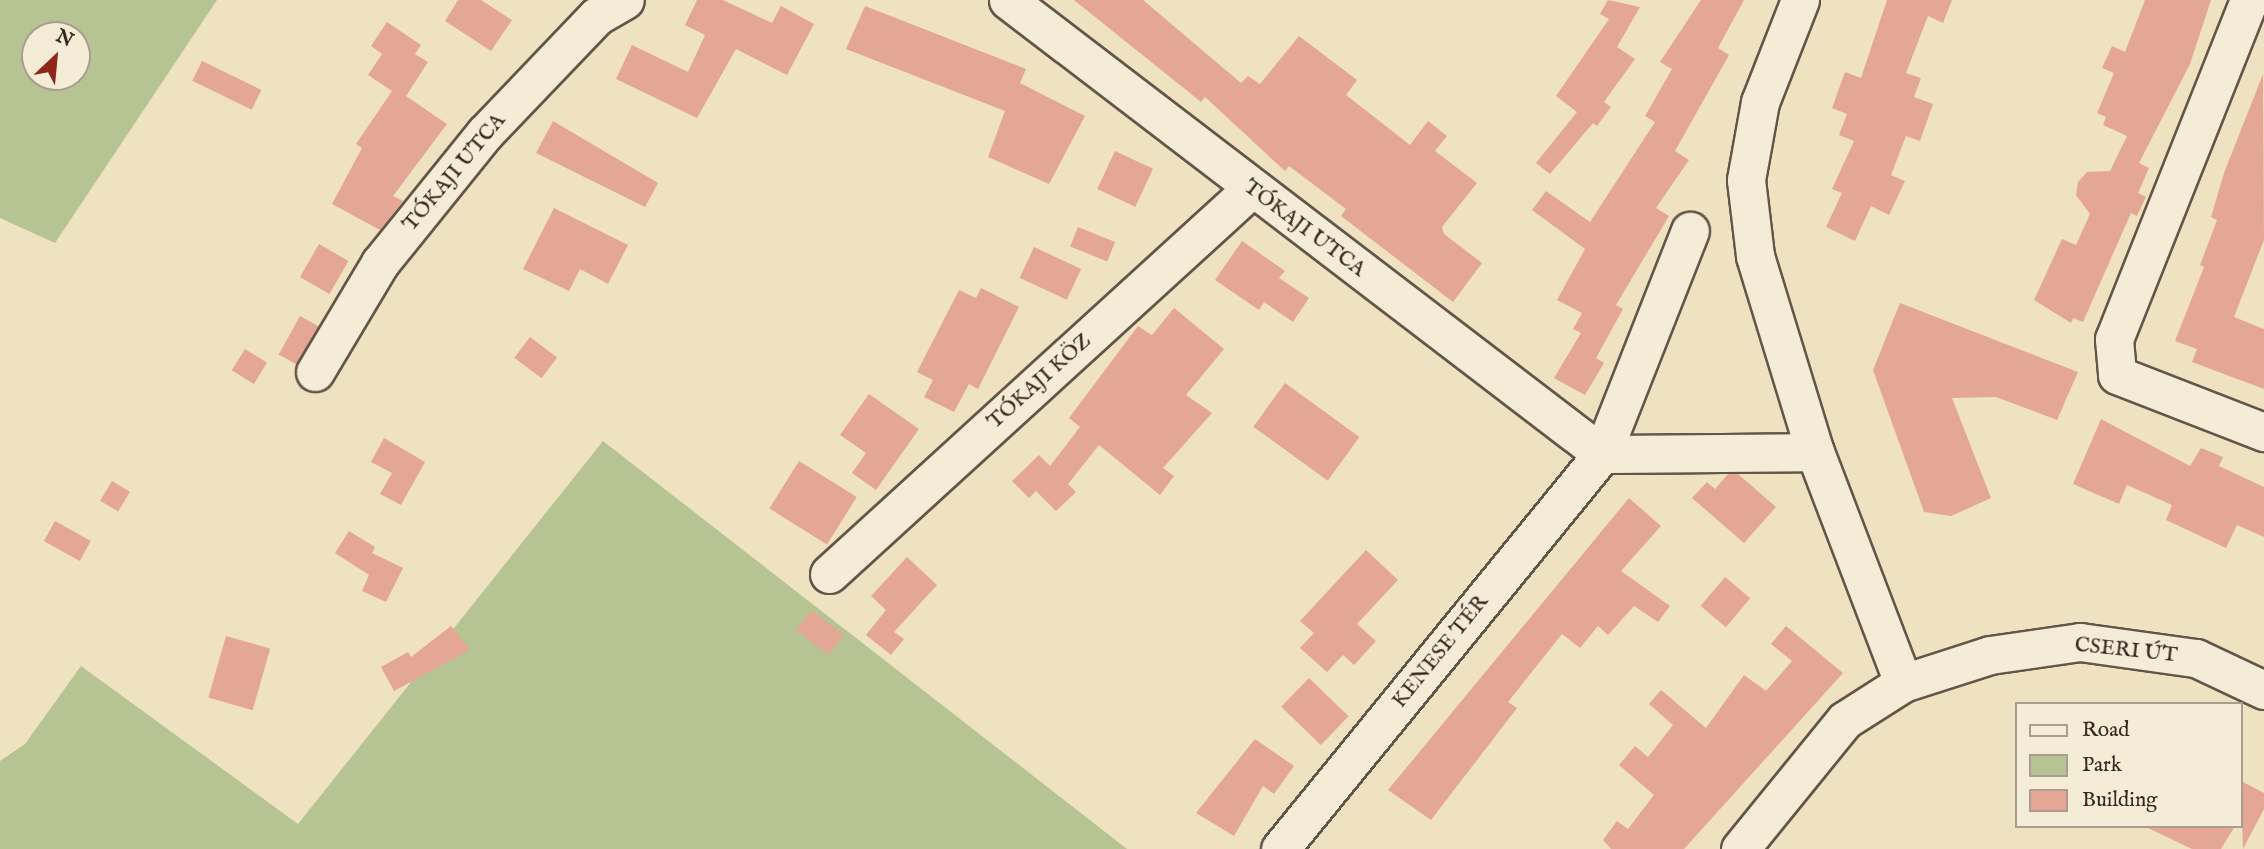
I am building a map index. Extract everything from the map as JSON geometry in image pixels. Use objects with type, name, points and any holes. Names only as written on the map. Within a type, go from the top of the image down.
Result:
[{"type":"street","name":"TÓKAJI UTCA","points":[[315,372],[380,263],[477,144],[597,16],[625,0]]},
{"type":"street","name":"TÓKAJI UTCA","points":[[1008,0],[1251,189],[1602,454]]},
{"type":"street","points":[[1800,0],[1760,102],[1746,180],[1755,256],[1815,452],[1903,683]]},
{"type":"street","points":[[2249,0],[2114,339],[2117,375],[2264,432]]},
{"type":"street","name":"TÓKAJI KÖZ","points":[[829,574],[1251,189]]},
{"type":"street","name":"KENESE TÉR","points":[[1280,849],[1602,454],[1690,230]]},
{"type":"street","points":[[1602,454],[1815,452]]},
{"type":"street","name":"CSERI ÚT","points":[[1740,849],[1845,720],[1903,683],[1990,655],[2080,642],[2196,658],[2264,690]]},
{"type":"green space","points":[[0,0],[217,0],[55,243],[0,218]]},
{"type":"green space","points":[[603,441],[1127,849],[0,849],[0,761],[25,744],[81,666],[298,824]]},
{"type":"building","points":[[458,0],[481,0],[512,20],[491,51],[445,21]]},
{"type":"building","points":[[697,0],[723,0],[772,23],[781,6],[814,24],[787,75],[736,49],[697,118],[616,79],[632,45],[688,72],[705,35],[685,25]]},
{"type":"building","points":[[1074,0],[1143,0],[1241,83],[1248,76],[1260,84],[1299,36],[1357,80],[1346,95],[1410,145],[1428,121],[1447,136],[1435,151],[1477,183],[1442,227],[1444,234],[1482,263],[1453,302],[1341,216],[1346,209],[1289,166],[1285,171],[1205,97],[1201,102]]},
{"type":"building","points":[[1608,0],[1640,7],[1617,47],[1635,59],[1604,102],[1611,107],[1597,126],[1593,123],[1550,174],[1536,163],[1577,112],[1556,96],[1609,19],[1600,14]]},
{"type":"building","points":[[1701,0],[1744,0],[1718,48],[1729,55],[1675,151],[1689,160],[1656,208],[1669,216],[1616,305],[1623,309],[1596,358],[1604,363],[1585,395],[1554,378],[1581,333],[1573,329],[1582,313],[1557,300],[1585,249],[1532,210],[1546,191],[1590,222],[1655,122],[1645,116],[1672,69],[1660,62]]},
{"type":"building","points":[[1887,0],[1952,0],[1943,23],[1928,16],[1906,73],[1921,78],[1914,97],[1933,104],[1920,141],[1906,136],[1891,175],[1905,181],[1889,215],[1871,206],[1855,241],[1826,227],[1842,193],[1832,189],[1854,141],[1839,135],[1847,114],[1832,108],[1845,72],[1861,78]]},
{"type":"building","points":[[2145,0],[2211,0],[2190,64],[2139,163],[2149,168],[2138,193],[2146,197],[2137,216],[2131,213],[2083,322],[2073,318],[2071,323],[2034,300],[2062,239],[2076,245],[2090,214],[2076,195],[2078,182],[2087,172],[2110,171],[2127,136],[2103,125],[2106,117],[2097,113],[2114,73],[2102,68],[2112,46],[2125,52]]},
{"type":"building","points":[[865,6],[1026,69],[1020,83],[1085,116],[1049,184],[988,157],[1005,111],[846,49]]},
{"type":"building","points":[[387,22],[421,45],[415,54],[428,62],[406,96],[447,124],[393,196],[403,201],[380,230],[332,204],[362,148],[356,144],[392,91],[368,75],[382,54],[371,46]]},
{"type":"building","points":[[202,61],[261,90],[252,110],[192,81]]},
{"type":"building","points":[[2263,74],[2264,240],[2234,317],[2264,329],[2264,389],[2192,362],[2197,349],[2175,341],[2204,267],[2200,265],[2217,220],[2211,217],[2224,173]]},
{"type":"building","points":[[553,121],[658,183],[645,207],[536,153]]},
{"type":"building","points":[[1115,151],[1153,169],[1135,207],[1097,189]]},
{"type":"building","points":[[554,208],[628,245],[608,284],[580,269],[569,291],[523,269]]},
{"type":"building","points":[[1078,227],[1115,242],[1107,261],[1070,246]]},
{"type":"building","points":[[1242,241],[1285,271],[1279,278],[1309,298],[1293,322],[1264,302],[1259,310],[1215,280]]},
{"type":"building","points":[[319,244],[348,261],[329,294],[300,277]]},
{"type":"building","points":[[1034,247],[1081,269],[1067,300],[1020,278]]},
{"type":"building","points":[[981,288],[1019,307],[978,389],[969,384],[954,412],[924,397],[933,380],[917,372],[959,290],[976,298]]},
{"type":"building","points":[[1900,303],[2078,372],[2057,420],[1996,397],[1952,398],[1991,498],[1951,516],[1924,512],[1873,370]]},
{"type":"building","points":[[1174,308],[1224,349],[1186,395],[1212,413],[1163,468],[1174,476],[1160,495],[1099,445],[1068,484],[1076,492],[1056,511],[1036,491],[1029,498],[1012,481],[1039,455],[1050,466],[1080,427],[1069,418],[1138,326],[1152,335]]},
{"type":"building","points":[[300,316],[318,326],[297,365],[279,354]]},
{"type":"building","points":[[530,337],[557,357],[542,378],[514,358]]},
{"type":"building","points":[[245,349],[267,363],[254,384],[232,370]]},
{"type":"building","points":[[1285,383],[1359,437],[1328,481],[1253,427]]},
{"type":"building","points":[[869,394],[919,429],[876,490],[852,473],[866,453],[840,435]]},
{"type":"building","points":[[2101,419],[2190,466],[2201,448],[2223,457],[2219,466],[2264,487],[2264,537],[2237,525],[2226,548],[2166,520],[2172,505],[2127,485],[2119,504],[2073,484]]},
{"type":"building","points":[[384,438],[425,462],[401,505],[380,494],[392,473],[371,462]]},
{"type":"building","points":[[799,461],[857,497],[827,545],[769,508]]},
{"type":"building","points":[[1728,474],[1738,474],[1776,507],[1744,543],[1692,498],[1707,482],[1715,489]]},
{"type":"building","points":[[112,481],[130,492],[118,512],[100,501]]},
{"type":"building","points":[[1629,498],[1661,526],[1621,571],[1670,606],[1658,622],[1634,606],[1608,635],[1598,626],[1580,648],[1562,634],[1508,702],[1517,708],[1431,820],[1388,790]]},
{"type":"building","points":[[55,521],[91,541],[80,561],[44,541]]},
{"type":"building","points":[[349,531],[375,547],[372,553],[403,568],[386,602],[362,591],[369,575],[335,553]]},
{"type":"building","points":[[1366,550],[1398,580],[1357,624],[1376,641],[1354,665],[1343,655],[1327,672],[1300,648],[1314,633],[1300,621]]},
{"type":"building","points":[[907,557],[937,585],[894,632],[904,639],[891,655],[866,635],[886,610],[871,596]]},
{"type":"building","points":[[1725,577],[1750,598],[1726,627],[1701,606]]},
{"type":"building","points":[[811,610],[844,635],[829,655],[796,630]]},
{"type":"building","points":[[451,626],[470,650],[394,691],[381,667],[408,652],[411,657]]},
{"type":"building","points":[[1786,626],[1843,673],[1684,849],[1611,849],[1603,840],[1617,821],[1628,829],[1654,795],[1619,765],[1635,746],[1648,757],[1673,725],[1649,704],[1661,690],[1706,728],[1744,675],[1766,691],[1792,661],[1771,644]]},
{"type":"building","points":[[226,636],[270,649],[253,710],[208,698]]},
{"type":"building","points":[[1309,678],[1349,716],[1321,745],[1281,707]]},
{"type":"building","points":[[1255,739],[1294,766],[1274,794],[1263,786],[1234,836],[1196,813]]},
{"type":"building","points":[[2243,782],[2264,793],[2264,809],[2243,849]]},
{"type":"building","points":[[2148,828],[2234,828],[2221,849],[2192,849]]}]
